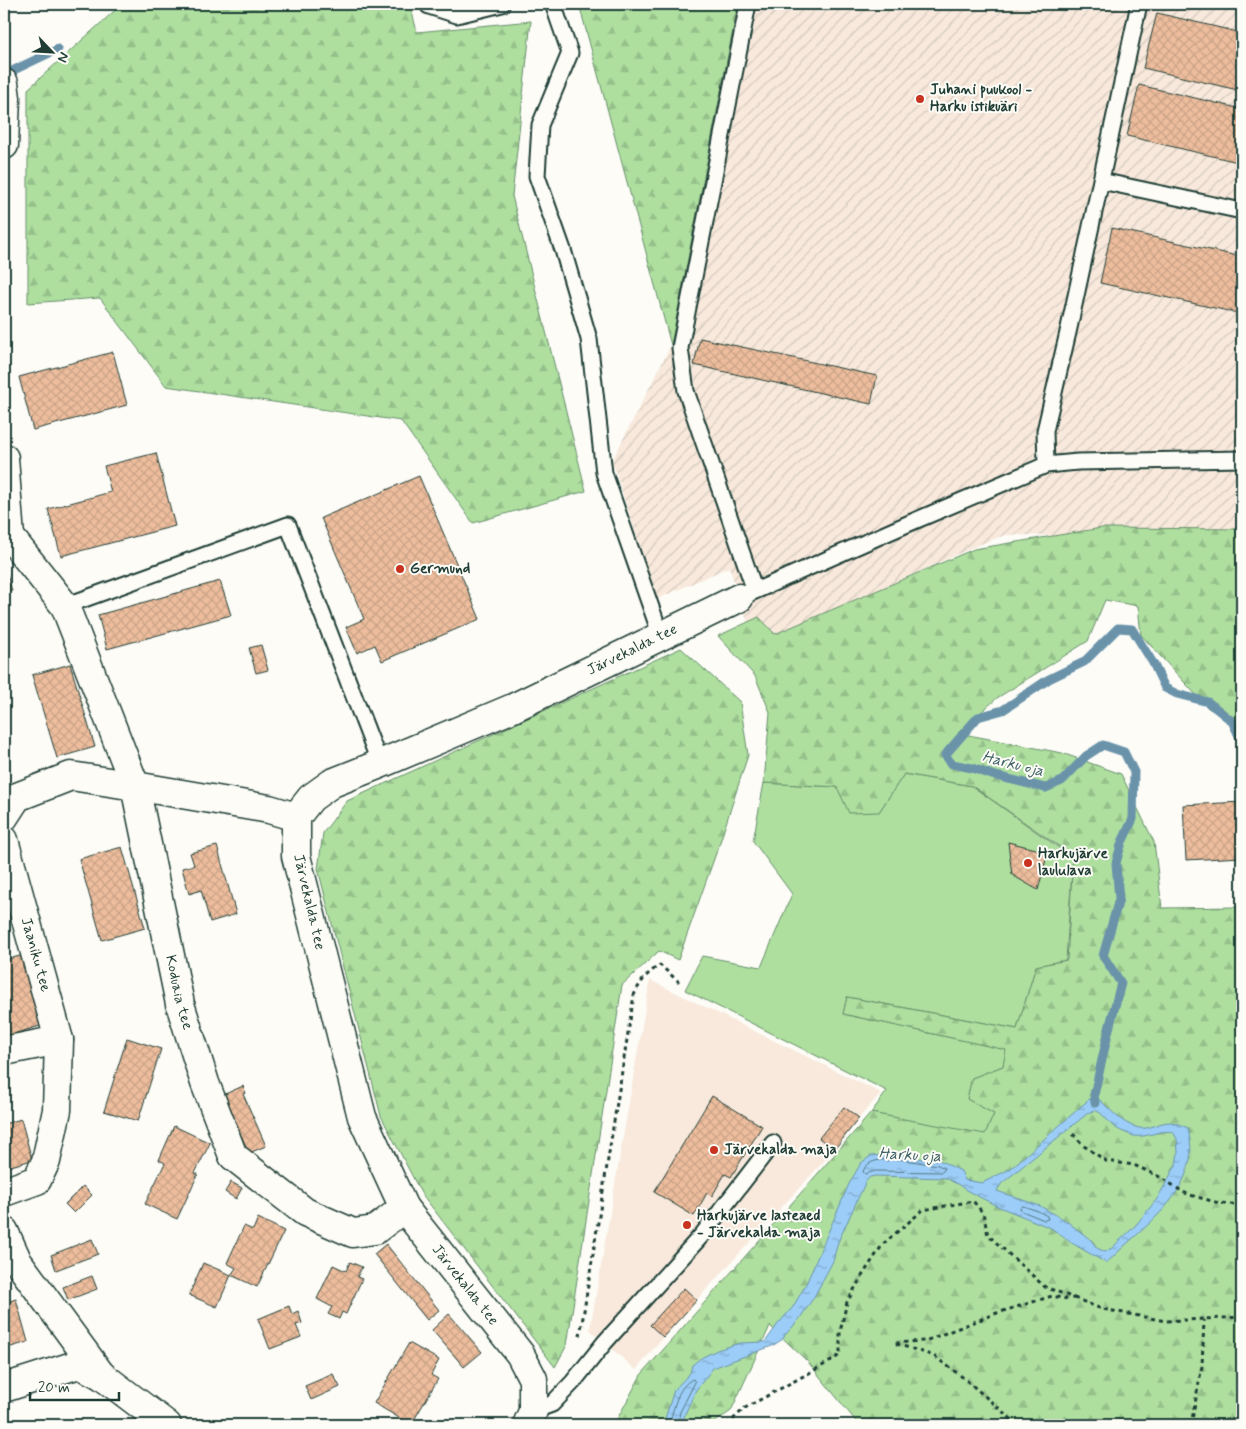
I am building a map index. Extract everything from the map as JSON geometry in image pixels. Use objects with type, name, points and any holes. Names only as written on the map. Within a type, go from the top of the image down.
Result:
[{"type":"street","points":[[4,83],[6,98],[4,146]]},
{"type":"street","points":[[4,458],[7,537],[65,606],[135,786]]},
{"type":"street","name":"Järvekalda tee","points":[[530,1418],[533,1379],[520,1354],[404,1208],[362,1117],[296,856],[296,817],[311,798],[332,783],[513,708],[747,594]]},
{"type":"street","points":[[4,817],[17,797],[72,776],[269,809],[296,817]]},
{"type":"street","name":"Koduaia tee","points":[[135,786],[180,1004],[205,1083],[233,1156],[305,1212],[353,1233],[375,1230],[404,1208]]},
{"type":"street","name":"Jaaniku tee","points":[[4,840],[59,1040],[57,1110],[46,1161],[37,1180],[4,1192]]},
{"type":"street","points":[[4,1050],[59,1040]]},
{"type":"street","points":[[4,1231],[18,1262],[101,1375]]},
{"type":"street","points":[[4,1388],[79,1364],[101,1375],[167,1425]]},
{"type":"lane","points":[[429,4],[429,6],[457,15],[502,4]]},
{"type":"lane","points":[[553,4],[570,53],[540,125],[537,176],[563,250],[589,339],[604,473],[661,636]]},
{"type":"lane","points":[[748,4],[680,348],[686,391],[747,594],[1046,465],[1078,462],[1242,459]]},
{"type":"lane","points":[[1046,465],[1045,431],[1139,4]]},
{"type":"lane","points":[[1101,181],[1242,211]]},
{"type":"lane","points":[[65,606],[288,525],[380,764]]},
{"type":"lane","points":[[530,1418],[552,1404],[573,1382],[605,1342],[702,1235],[773,1143]]},
{"type":"path","points":[[573,1382],[634,995],[642,980],[660,965],[679,982]]},
{"type":"path","points":[[1073,1134],[1084,1146],[1106,1161],[1134,1166],[1162,1178],[1183,1192],[1219,1203],[1242,1205]]},
{"type":"path","points":[[727,1425],[745,1408],[840,1355],[840,1332],[847,1302],[883,1244],[923,1210],[974,1201],[983,1213],[988,1235],[1046,1288],[1102,1309],[1166,1321],[1242,1317]]},
{"type":"path","points":[[1018,1425],[965,1379],[934,1356],[894,1343],[924,1340],[997,1313],[1052,1296],[1066,1300],[1074,1298]]},
{"type":"path","points":[[1191,1425],[1202,1366],[1204,1320]]},
{"type":"shaded area","points":[[738,4],[1242,4],[1242,539],[1005,535],[978,545],[756,645],[729,567],[657,599],[612,461],[671,345]]},
{"type":"shaded area","name":"Harkujärve lasteaed - Järvekalda maja","points":[[650,980],[881,1093],[834,1150],[663,1337],[636,1370],[590,1330]]},
{"type":"green space","points":[[122,4],[410,4],[417,32],[531,21],[512,196],[586,491],[473,523],[401,421],[166,386],[100,298],[28,303],[28,89]]},
{"type":"green space","points":[[579,4],[738,4],[671,345]]},
{"type":"green space","points":[[1102,528],[1242,529],[1242,727],[1208,708],[1141,635],[1138,606],[1105,600],[1088,641],[997,698],[958,733],[1062,753],[1121,774],[1154,842],[1162,908],[1238,907],[1242,912],[1242,1425],[859,1425],[808,1362],[770,1326],[731,1411],[711,1425],[614,1425],[641,1375],[871,1113],[985,1134],[994,1114],[967,1099],[972,1078],[1003,1066],[1006,1050],[843,1014],[847,997],[1017,1029],[1036,966],[1067,960],[1073,856],[972,786],[904,774],[879,812],[849,813],[837,787],[764,783],[770,712],[755,676],[718,636],[759,617],[775,634],[974,549]]},
{"type":"green space","points":[[681,648],[740,702],[748,755],[720,842],[678,960],[659,951],[622,985],[567,1345],[555,1367],[421,1193],[381,1116],[318,869],[323,833],[347,801]]},
{"type":"green space","points":[[904,774],[972,786],[1073,856],[1066,960],[1036,966],[1017,1029],[847,997],[843,1014],[1007,1050],[1003,1066],[972,1078],[967,1099],[994,1114],[985,1135],[871,1113],[887,1091],[685,990],[702,956],[761,967],[792,894],[753,841],[764,783],[837,787],[879,812]]},
{"type":"water","points":[[1094,1095],[1120,1119],[1132,1126],[1143,1128],[1170,1122],[1188,1128],[1191,1155],[1180,1186],[1163,1210],[1106,1263],[1070,1242],[1051,1228],[997,1206],[946,1178],[870,1177],[866,1181],[838,1242],[833,1261],[814,1297],[783,1339],[772,1346],[713,1368],[696,1390],[682,1425],[663,1425],[674,1390],[690,1373],[692,1365],[717,1350],[740,1343],[765,1342],[793,1307],[806,1284],[849,1184],[861,1163],[871,1156],[897,1154],[939,1160],[961,1171],[965,1180],[982,1183],[1010,1169]],"holes":[[[1095,1110],[1115,1127],[1134,1136],[1168,1131],[1173,1132],[1177,1139],[1178,1152],[1176,1165],[1157,1199],[1135,1226],[1112,1248],[1105,1252],[1097,1248],[1091,1240],[1065,1220],[1040,1206],[997,1191],[1001,1184],[1088,1113]]]},
{"type":"building","points":[[1157,13],[1242,33],[1242,91],[1143,68]]},
{"type":"building","points":[[1139,85],[1242,109],[1242,163],[1127,136]]},
{"type":"building","points":[[1112,228],[1242,257],[1242,314],[1100,283]]},
{"type":"building","points":[[700,338],[877,376],[871,404],[694,365]]},
{"type":"building","points":[[113,352],[127,405],[33,430],[19,377]]},
{"type":"building","points":[[156,453],[175,526],[61,556],[48,509],[111,492],[104,466]]},
{"type":"building","name":"Germund","points":[[419,476],[480,619],[382,661],[375,645],[357,653],[346,627],[364,619],[321,518]]},
{"type":"building","points":[[4,565],[12,591],[4,592]]},
{"type":"building","points":[[220,581],[231,615],[107,649],[98,615]]},
{"type":"building","points":[[261,645],[268,670],[256,673],[249,648]]},
{"type":"building","points":[[70,664],[95,747],[57,758],[32,675]]},
{"type":"building","points":[[1242,802],[1242,857],[1186,860],[1183,805]]},
{"type":"building","name":"Harkujärve laululava","points":[[1008,842],[1048,852],[1038,890],[1012,875]]},
{"type":"building","points":[[217,846],[236,914],[210,922],[201,890],[189,894],[182,868],[194,865],[190,853]]},
{"type":"building","points":[[122,847],[145,928],[102,940],[79,859]]},
{"type":"building","points":[[24,955],[43,1025],[4,1037],[4,960]]},
{"type":"building","points":[[127,1038],[161,1049],[138,1121],[104,1111]]},
{"type":"building","points":[[243,1086],[246,1093],[243,1094],[266,1146],[249,1153],[223,1095]]},
{"type":"building","name":"Järvekalda maja","points":[[712,1096],[762,1126],[731,1177],[725,1174],[712,1196],[707,1193],[694,1216],[654,1192]]},
{"type":"building","points":[[844,1107],[859,1118],[834,1150],[819,1138]]},
{"type":"building","points":[[21,1119],[32,1160],[4,1168],[4,1124]]},
{"type":"building","points":[[174,1126],[210,1143],[195,1173],[198,1174],[177,1219],[145,1204],[165,1163],[159,1160]]},
{"type":"building","points":[[231,1182],[242,1188],[236,1199],[225,1192]]},
{"type":"building","points":[[83,1186],[92,1195],[74,1213],[65,1204]]},
{"type":"building","points":[[258,1218],[284,1231],[257,1287],[231,1275],[236,1268],[227,1263],[244,1226],[253,1230]]},
{"type":"building","points":[[92,1239],[98,1254],[56,1270],[51,1255]]},
{"type":"building","points":[[386,1244],[439,1310],[427,1320],[374,1254]]},
{"type":"building","points":[[350,1262],[362,1267],[357,1277],[362,1279],[346,1314],[342,1312],[339,1319],[328,1314],[332,1307],[317,1299],[333,1265],[346,1271]]},
{"type":"building","points":[[203,1263],[231,1275],[217,1307],[189,1295]]},
{"type":"building","points":[[92,1276],[97,1289],[68,1300],[63,1287]]},
{"type":"building","points":[[684,1288],[697,1300],[663,1337],[650,1325]]},
{"type":"building","points":[[16,1299],[28,1342],[4,1349],[4,1303]]},
{"type":"building","points":[[289,1306],[292,1314],[298,1311],[302,1323],[296,1325],[301,1337],[270,1349],[258,1319]]},
{"type":"building","points":[[449,1314],[482,1352],[464,1367],[432,1330]]},
{"type":"building","points":[[409,1343],[439,1360],[431,1375],[438,1379],[411,1425],[374,1403]]},
{"type":"building","points":[[333,1374],[340,1387],[311,1400],[305,1386]]},
{"type":"waterway","points":[[14,70],[58,49]]},
{"type":"waterway","name":"Harku oja","points":[[1095,1103],[1094,1095],[1121,983],[1103,956],[1119,899],[1116,863],[1122,842],[1133,819],[1134,772],[1124,752],[1103,745],[1086,756],[1062,781],[1046,788],[952,764],[945,755],[978,717],[1003,710],[1049,679],[1084,662],[1118,628],[1132,629],[1153,663],[1165,688],[1177,694],[1208,702],[1232,721],[1242,742]]},
{"type":"place","name":"Juhani puukool - Harku istikuäri","points":[[920,99]]},
{"type":"place","name":"Germund","points":[[400,569]]},
{"type":"place","name":"Harkujärve laululava","points":[[1028,863]]},
{"type":"place","name":"Järvekalda maja","points":[[714,1150]]},
{"type":"place","name":"Harkujärve lasteaed - Järvekalda maja","points":[[687,1225]]}]
